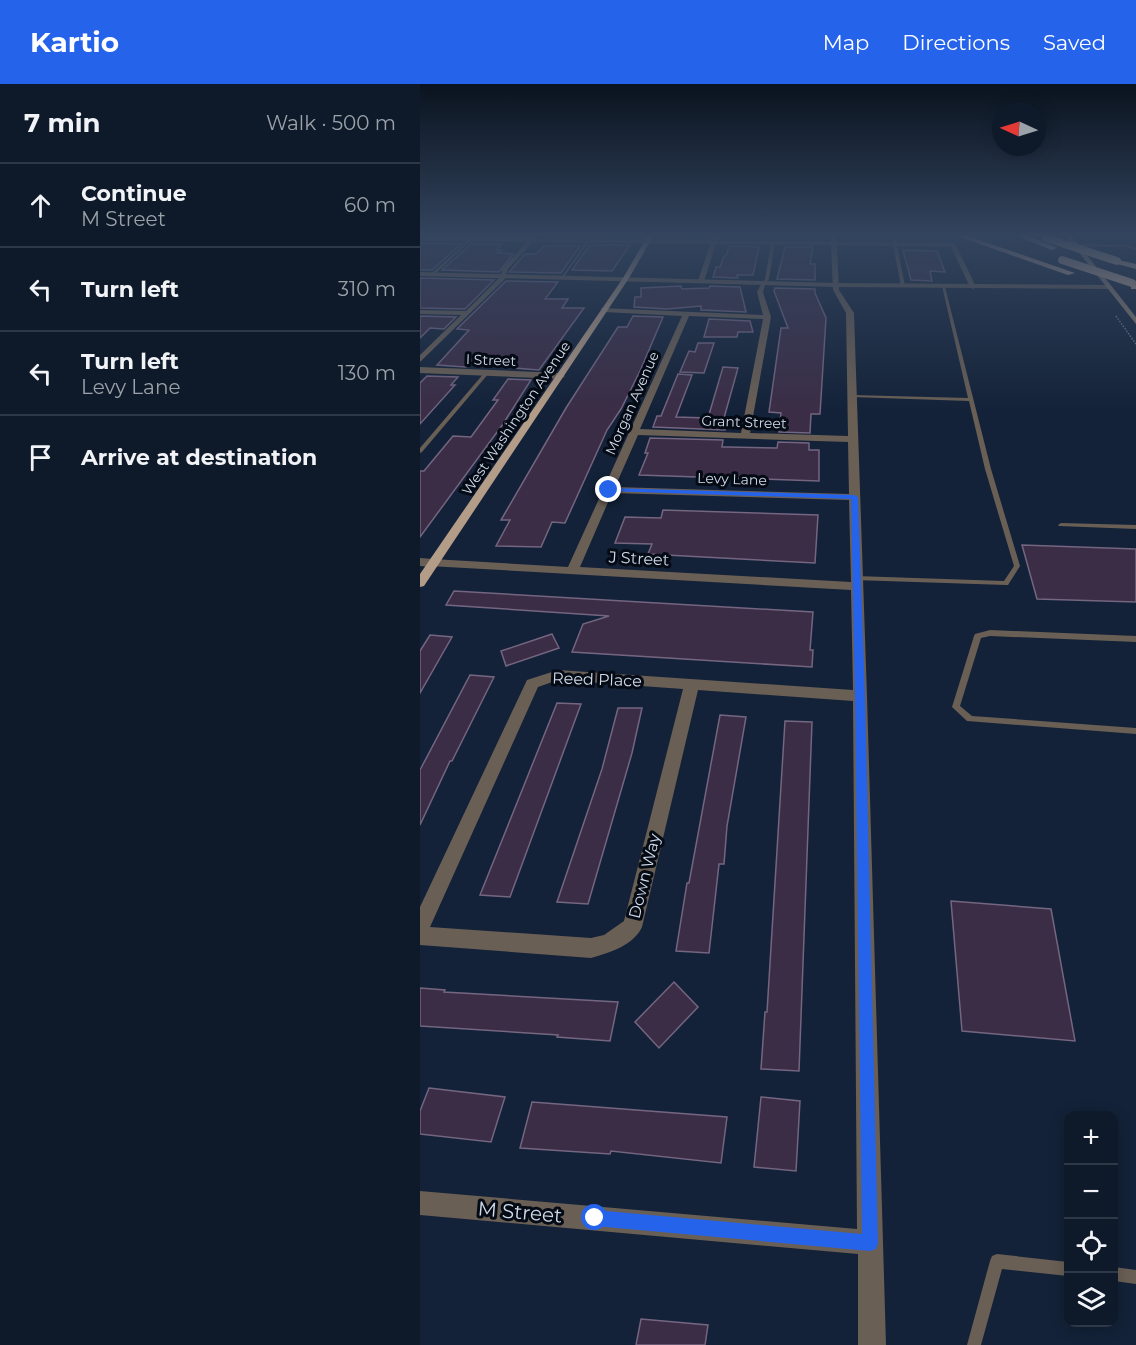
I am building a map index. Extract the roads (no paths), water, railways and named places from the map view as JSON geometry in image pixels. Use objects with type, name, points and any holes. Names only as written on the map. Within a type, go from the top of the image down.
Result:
[{"type":"main road","name":"West Washington Avenue","points":[[420,583],[615,294]]},
{"type":"main road","points":[[1115,294],[1136,322]]},
{"type":"street","points":[[420,360],[487,294]]},
{"type":"street","points":[[745,435],[767,317],[761,294]]},
{"type":"street","points":[[839,294],[850,313],[860,696],[872,1345]]},
{"type":"street","points":[[604,310],[767,317]]},
{"type":"street","points":[[420,312],[467,313]]},
{"type":"street","name":"Morgan Avenue","points":[[573,570],[687,313]]},
{"type":"street","name":"I Street","points":[[420,370],[561,376]]},
{"type":"street","name":"Grant Street","points":[[634,432],[853,439]]},
{"type":"street","name":"Levy Lane","points":[[609,490],[854,497]]},
{"type":"street","name":"J Street","points":[[420,562],[856,582]]},
{"type":"street","name":"Reed Place","points":[[420,928],[532,684],[558,675],[860,696]]},
{"type":"street","name":"Down Way","points":[[420,936],[591,948],[609,943],[632,927],[692,683]]},
{"type":"street","name":"M Street","points":[[420,1203],[870,1243]]},
{"type":"lane","points":[[856,582],[1006,583],[1017,566],[988,469],[945,294]]},
{"type":"lane","points":[[420,451],[487,373]]},
{"type":"lane","points":[[852,396],[971,400]]},
{"type":"lane","points":[[1061,525],[1136,527]]},
{"type":"lane","points":[[1136,639],[990,633],[978,636],[956,707],[970,719],[1136,731]]},
{"type":"lane","points":[[974,1345],[997,1261],[1064,1269]]},
{"type":"lane","points":[[1118,1275],[1136,1277]]}]
